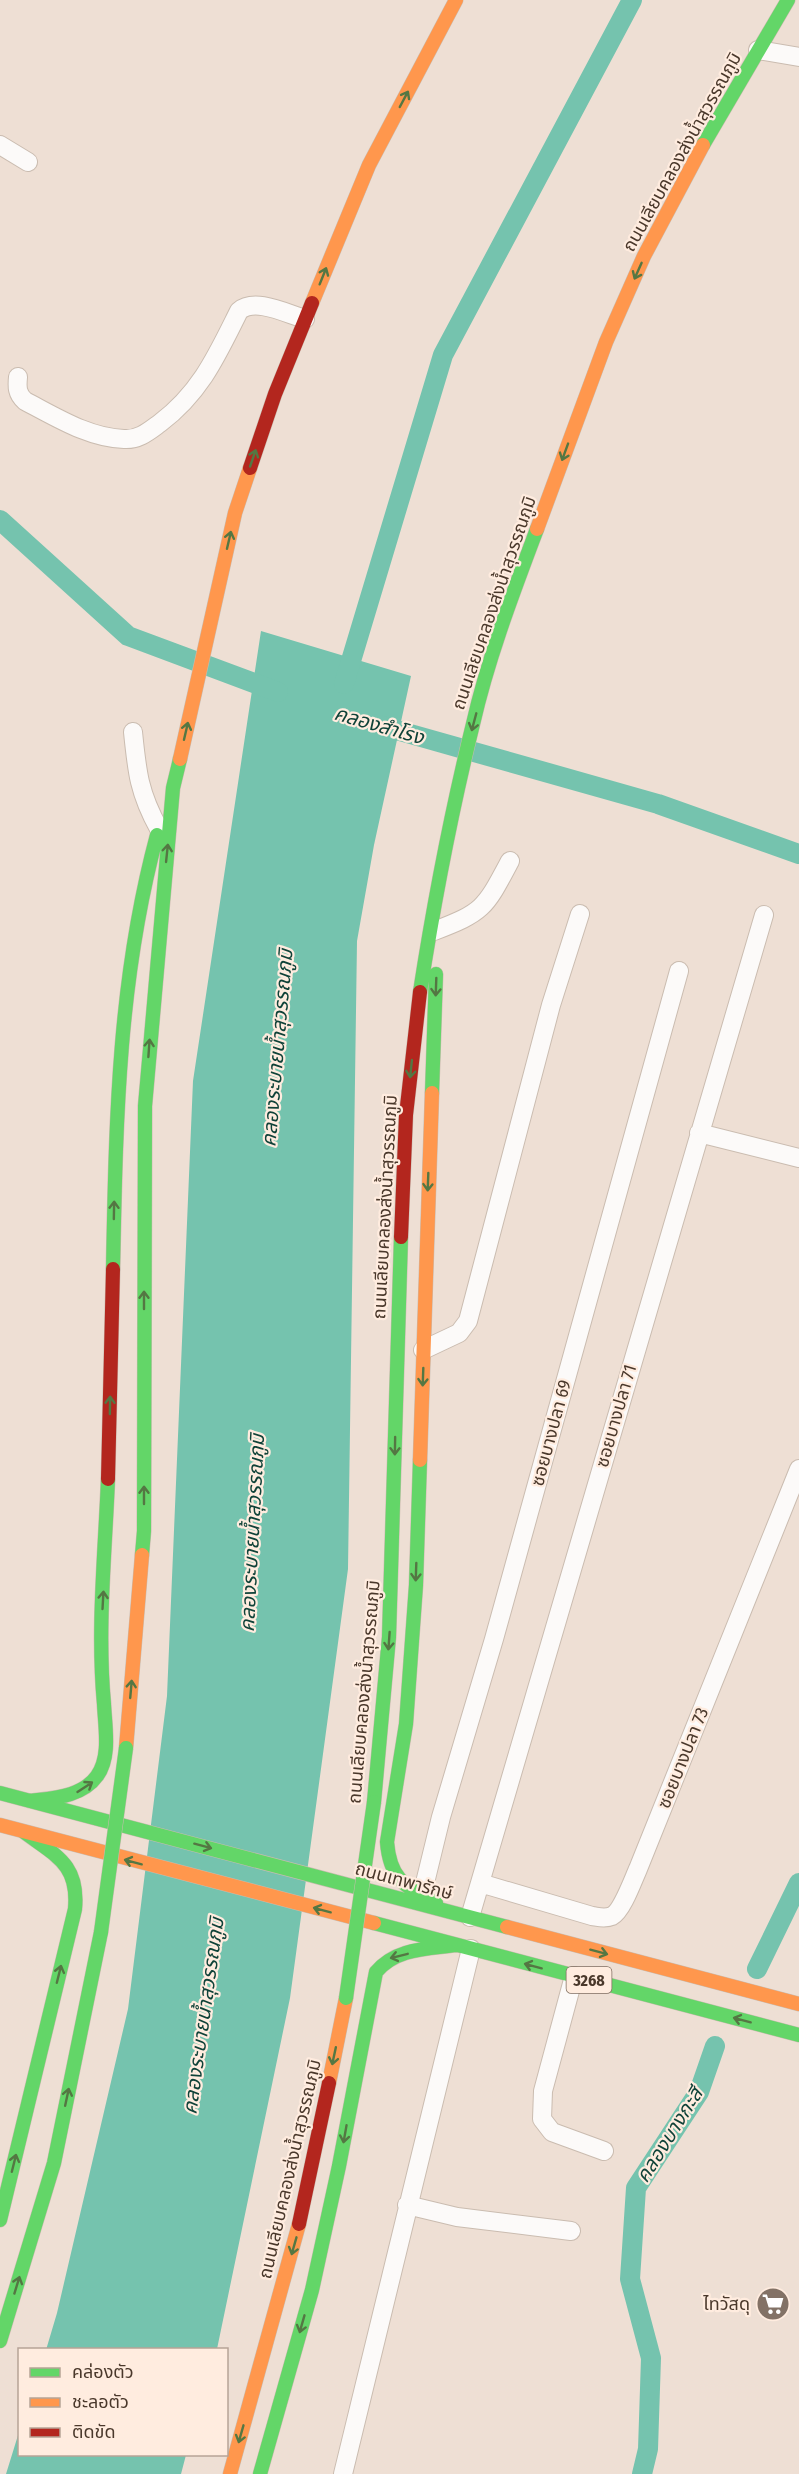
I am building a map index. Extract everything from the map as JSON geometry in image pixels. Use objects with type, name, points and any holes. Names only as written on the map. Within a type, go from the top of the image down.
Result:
[{"type":"main road","points":[[0,2341],[54,2163],[101,1932],[126,1748],[144,1531],[145,1106],[173,794],[235,513],[275,394],[369,165],[456,0]]},
{"type":"main road","name":"ถนนเลียบคลองส่งน้ำสุวรรณภูมิ","points":[[230,2474],[297,2236],[346,1998],[374,1802],[389,1637],[399,1273],[406,1115],[416,1015],[433,908],[473,722],[508,606],[606,342],[639,267],[709,133],[788,0]]},
{"type":"main road","points":[[30,1801],[74,1794],[87,1788],[97,1779],[105,1762],[106,1744],[100,1662],[108,1485],[117,1098],[124,1012],[149,861],[173,794]]},
{"type":"main road","points":[[433,908],[437,969],[416,1585],[406,1724],[387,1842],[387,1861],[391,1872],[403,1884],[462,1915]]},
{"type":"main road","name":"ถนนเทพารักษ์","points":[[0,1793],[799,2004]]},
{"type":"main road","name":"3268","points":[[0,1825],[80,1848],[799,2035]]},
{"type":"main road","points":[[0,2220],[75,1909],[76,1890],[73,1876],[64,1865],[23,1832]]},
{"type":"main road","points":[[260,2474],[312,2290],[339,2166],[376,1972],[382,1962],[393,1956],[464,1947]]},
{"type":"street","points":[[758,50],[799,57]]},
{"type":"street","points":[[0,145],[28,162]]},
{"type":"street","points":[[18,377],[17,388],[20,397],[71,425],[105,436],[136,439],[180,408],[198,386],[239,311],[246,306],[258,306],[305,320]]},
{"type":"street","points":[[133,732],[140,789],[146,806],[159,829]]},
{"type":"street","points":[[434,931],[469,918],[482,908],[510,861]]},
{"type":"street","points":[[423,1350],[459,1333],[468,1321],[551,1005],[580,914]]},
{"type":"street","name":"ซอยบางปลา 71","points":[[462,1915],[480,1883],[764,915]]},
{"type":"street","name":"ซอยบางปลา 69","points":[[422,1895],[441,1817],[495,1639],[679,971]]},
{"type":"street","points":[[699,1133],[799,1158]]},
{"type":"street","name":"ซอยบางปลา 73","points":[[480,1883],[592,1916],[605,1918],[613,1916],[638,1869],[799,1469]]},
{"type":"street","points":[[343,2474],[407,2205],[464,1947]]},
{"type":"street","points":[[574,1976],[543,2091],[542,2119],[552,2132],[604,2151]]},
{"type":"street","points":[[407,2205],[458,2217],[570,2231]]},
{"type":"water","name":"คลองระบายน้ำสุวรรณภูมิ","points":[[261,631],[411,676],[374,845],[357,941],[348,1569],[290,1998],[217,2348],[47,2348],[57,2313],[128,2009],[167,1696],[193,1081]]},
{"type":"water","points":[[18,2435],[18,2456],[186,2456],[181,2474],[6,2474]]},
{"type":"waterway","points":[[344,684],[443,355],[632,0]]},
{"type":"waterway","name":"คลองสำโรง","points":[[0,520],[128,636],[278,692]]},
{"type":"waterway","name":"คลองสำโรง","points":[[375,724],[658,804],[799,854]]},
{"type":"waterway","points":[[757,1969],[799,1883]]},
{"type":"waterway","name":"คลองบางกะสี","points":[[642,2474],[648,2449],[651,2358],[630,2279],[636,2188],[699,2092],[715,2046]]},
{"type":"traffic: fast","points":[[703,145],[788,0]]},
{"type":"traffic: fast","points":[[420,992],[457,791],[479,699],[502,626],[537,529]]},
{"type":"traffic: fast","points":[[142,1555],[144,1531],[145,1106],[173,788],[180,759]]},
{"type":"traffic: fast","points":[[113,1269],[121,1050],[134,943],[157,835]]},
{"type":"traffic: fast","points":[[432,1093],[436,974]]},
{"type":"traffic: fast","points":[[374,1802],[389,1637],[401,1237]]},
{"type":"traffic: fast","points":[[420,1460],[416,1585],[406,1724],[387,1842],[396,1874],[416,1892],[436,1903]]},
{"type":"traffic: fast","points":[[30,1801],[66,1795],[83,1788],[97,1776],[104,1760],[106,1742],[101,1620],[108,1479]]},
{"type":"traffic: fast","points":[[101,1932],[126,1748]]},
{"type":"traffic: fast","points":[[0,1793],[507,1927]]},
{"type":"traffic: fast","points":[[346,1998],[374,1802]]},
{"type":"traffic: fast","points":[[0,2220],[75,1909],[73,1881],[69,1871],[55,1855],[24,1832]]},
{"type":"traffic: fast","points":[[374,1923],[799,2035]]},
{"type":"traffic: fast","points":[[0,2341],[54,2163],[101,1932]]},
{"type":"traffic: fast","points":[[260,2474],[312,2290],[339,2166],[376,1972],[384,1964],[402,1954],[456,1945]]},
{"type":"traffic: slow","points":[[312,303],[369,165],[456,0]]},
{"type":"traffic: slow","points":[[537,529],[606,342],[644,256],[703,145]]},
{"type":"traffic: slow","points":[[180,759],[235,513],[250,468]]},
{"type":"traffic: slow","points":[[420,1460],[432,1093]]},
{"type":"traffic: slow","points":[[126,1748],[142,1555]]},
{"type":"traffic: slow","points":[[0,1825],[374,1923]]},
{"type":"traffic: slow","points":[[507,1927],[799,2004]]},
{"type":"traffic: slow","points":[[329,2083],[346,1998]]},
{"type":"traffic: slow","points":[[230,2474],[299,2224]]},
{"type":"traffic: jam","points":[[250,468],[275,394],[312,303]]},
{"type":"traffic: jam","points":[[401,1237],[406,1115],[420,992]]},
{"type":"traffic: jam","points":[[108,1479],[113,1269]]},
{"type":"traffic: jam","points":[[299,2224],[329,2083]]},
{"type":"place","name":"ไทวัสดุ","points":[[773,2304]]}]
